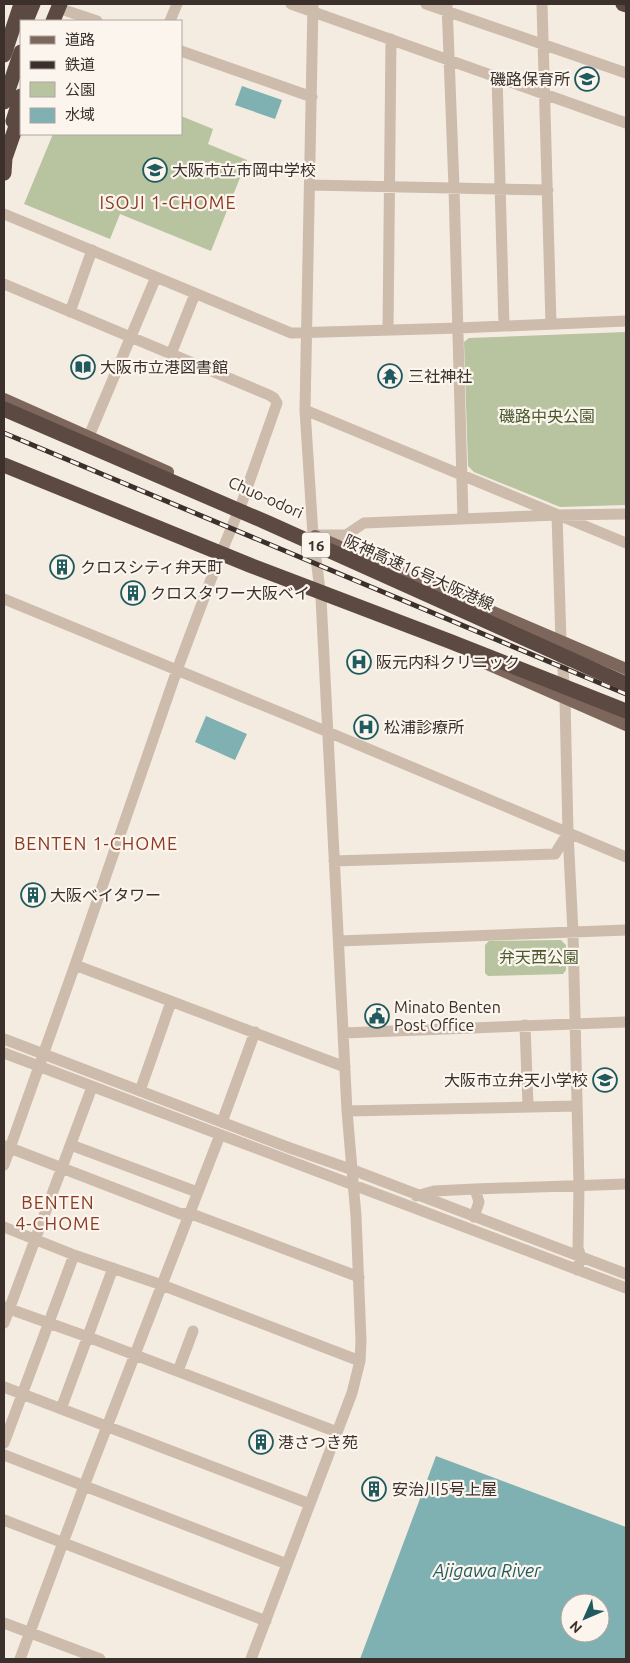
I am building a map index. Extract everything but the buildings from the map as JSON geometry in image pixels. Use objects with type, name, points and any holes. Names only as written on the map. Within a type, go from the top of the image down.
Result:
[{"type":"highway","points":[[4,55],[21,4]]},
{"type":"highway","points":[[26,20],[32,4]]},
{"type":"highway","points":[[32,20],[38,4]]},
{"type":"highway","points":[[48,20],[54,4]]},
{"type":"highway","points":[[54,20],[65,10]]},
{"type":"highway","points":[[4,86],[20,39]]},
{"type":"highway","points":[[4,102],[20,55]]},
{"type":"highway","points":[[4,159],[20,100]]},
{"type":"highway","points":[[4,159],[20,115]]},
{"type":"highway","points":[[4,184],[22,135]]},
{"type":"highway","name":"阪神高速16号大阪港線","points":[[4,408],[268,523],[626,684]]},
{"type":"highway","points":[[4,465],[252,566],[626,711]]},
{"type":"main road","name":"Chuo-odori","points":[[4,399],[241,505],[626,669]]},
{"type":"main road","points":[[4,473],[438,642],[626,725]]},
{"type":"street","points":[[170,20],[176,4]]},
{"type":"street","points":[[291,4],[313,8],[391,39],[626,123]]},
{"type":"street","points":[[426,4],[447,8],[543,46],[626,73]]},
{"type":"street","points":[[542,4],[551,324]]},
{"type":"street","points":[[251,1659],[352,1393],[360,1361],[361,1341],[354,1185],[347,1111],[322,598],[313,535],[305,410],[313,8]]},
{"type":"street","points":[[447,8],[464,519]]},
{"type":"street","points":[[65,10],[94,20]]},
{"type":"street","points":[[388,330],[391,39]]},
{"type":"street","points":[[182,51],[312,97]]},
{"type":"street","points":[[497,76],[504,326]]},
{"type":"street","points":[[310,185],[548,190]]},
{"type":"street","points":[[4,214],[291,333],[626,321]]},
{"type":"street","points":[[70,312],[92,250]]},
{"type":"street","points":[[89,436],[156,277]]},
{"type":"street","points":[[4,284],[270,395],[277,403],[241,505],[177,670],[39,1067],[7,1147],[4,1165]]},
{"type":"street","points":[[171,354],[196,294]]},
{"type":"street","points":[[305,410],[626,543]]},
{"type":"street","points":[[557,514],[560,641],[565,699],[568,833],[573,933],[579,1185],[578,1248],[581,1257],[577,1270]]},
{"type":"street","points":[[313,535],[346,535],[364,523],[557,514],[626,514]]},
{"type":"street","points":[[4,598],[626,858]]},
{"type":"street","points":[[334,861],[555,854],[568,833]]},
{"type":"street","points":[[339,941],[626,930]]},
{"type":"street","points":[[75,965],[345,1067]]},
{"type":"street","points":[[140,1091],[171,1002]]},
{"type":"street","points":[[343,1033],[626,1022]]},
{"type":"street","points":[[524,1025],[528,1106]]},
{"type":"street","points":[[222,1122],[255,1032]]},
{"type":"street","points":[[4,1039],[626,1274]]},
{"type":"street","points":[[4,1053],[626,1288]]},
{"type":"street","points":[[4,1324],[6,1308],[35,1239],[92,1087]]},
{"type":"street","points":[[347,1111],[577,1106]]},
{"type":"street","points":[[20,1659],[84,1486],[220,1135]]},
{"type":"street","points":[[71,1145],[197,1192]]},
{"type":"street","points":[[7,1147],[181,1214],[190,1213],[359,1277]]},
{"type":"street","points":[[416,1196],[434,1191],[626,1184]]},
{"type":"street","points":[[474,1189],[479,1202],[474,1217]]},
{"type":"street","points":[[4,1227],[74,1255],[162,1285],[360,1361]]},
{"type":"street","points":[[4,1443],[74,1255]]},
{"type":"street","points":[[61,1409],[113,1268]]},
{"type":"street","points":[[6,1308],[88,1337],[337,1432]]},
{"type":"street","points":[[178,1371],[193,1331]]},
{"type":"street","points":[[4,1388],[310,1504]]},
{"type":"street","points":[[4,1455],[287,1564]]},
{"type":"street","points":[[4,1520],[266,1621]]},
{"type":"street","points":[[4,1623],[100,1659]]},
{"type":"green space","points":[[182,116],[213,129],[208,144],[247,160],[211,251],[120,214],[110,239],[24,204],[53,135],[182,135]]},
{"type":"green space","name":"磯路中央公園","points":[[626,332],[626,505],[560,507],[474,472],[468,466],[464,342],[469,338]]},
{"type":"green space","name":"弁天西公園","points":[[561,940],[566,945],[566,970],[563,974],[488,976],[485,973],[485,945],[489,941]]},
{"type":"water","points":[[242,86],[282,100],[275,119],[235,105]]},
{"type":"water","points":[[206,716],[247,734],[235,760],[195,742]]},
{"type":"water","name":"Ajigawa River","points":[[436,1456],[626,1527],[626,1659],[360,1659]]},
{"type":"railway","points":[[4,433],[626,694]]},
{"type":"place","name":"磯路保育所","points":[[587,79]]},
{"type":"place","name":"大阪市立市岡中学校","points":[[155,170]]},
{"type":"place","name":"大阪市立港図書館","points":[[83,367]]},
{"type":"place","name":"三社神社","points":[[390,376]]},
{"type":"place","name":"クロスシティ弁天町","points":[[62,567]]},
{"type":"place","name":"クロスタワー大阪ベイ","points":[[133,593]]},
{"type":"place","name":"阪元内科クリニック","points":[[359,662]]},
{"type":"place","name":"松浦診療所","points":[[366,727]]},
{"type":"place","name":"大阪ベイタワー","points":[[33,895]]},
{"type":"place","name":"Minato Benten Post Office","points":[[377,1016]]},
{"type":"place","name":"大阪市立弁天小学校","points":[[605,1080]]},
{"type":"place","name":"港さつき苑","points":[[261,1442]]},
{"type":"place","name":"安治川5号上屋","points":[[374,1489]]},
{"type":"district","name":"ISOJI 1-CHOME","points":[[168,202]]},
{"type":"district","name":"BENTEN 1-CHOME","points":[[96,843]]},
{"type":"district","name":"BENTEN 4-CHOME","points":[[58,1212]]}]
